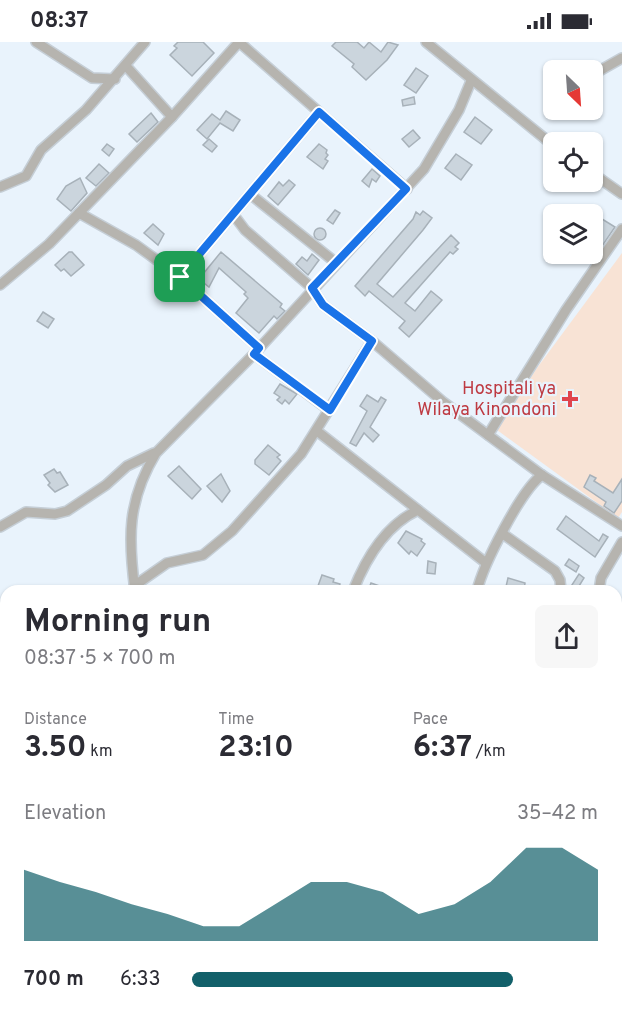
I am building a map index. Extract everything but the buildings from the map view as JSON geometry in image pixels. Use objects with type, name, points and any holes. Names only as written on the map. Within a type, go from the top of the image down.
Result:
[{"type":"street","points":[[36,42],[92,78],[115,79]]},
{"type":"street","points":[[0,187],[26,176],[41,150],[64,132],[115,79],[145,42]]},
{"type":"street","points":[[0,285],[49,244],[80,213],[172,117],[239,42],[406,189]]},
{"type":"street","points":[[426,42],[543,137]]},
{"type":"street","points":[[603,69],[622,58]]},
{"type":"street","points":[[126,66],[172,117]]},
{"type":"street","points":[[134,585],[129,528],[146,470],[156,453],[256,351],[335,262],[406,189],[440,146],[471,81]]},
{"type":"street","points":[[180,277],[319,112]]},
{"type":"street","points":[[603,181],[622,194]]},
{"type":"street","points":[[250,194],[335,262]]},
{"type":"street","points":[[80,213],[136,245],[180,277],[256,351],[330,410]]},
{"type":"street","points":[[233,214],[245,230],[312,288],[323,305],[372,341],[442,401],[542,475],[622,526]]},
{"type":"street","points":[[488,435],[566,310],[622,229]]},
{"type":"street","points":[[138,585],[167,563],[211,551],[301,454],[372,341]]},
{"type":"street","points":[[317,431],[486,563]]},
{"type":"street","points":[[0,527],[26,512],[55,514],[68,511],[106,485],[127,466],[156,453]]},
{"type":"street","points":[[479,585],[486,563],[527,489],[542,475]]},
{"type":"street","points":[[356,585],[388,530],[401,518],[418,510]]},
{"type":"street","points":[[503,534],[555,571],[560,585]]},
{"type":"street","points":[[600,585],[601,578],[622,542]]},
{"type":"shaded area","name":"Hospitali ya Wilaya Kinondoni","points":[[622,253],[622,512],[618,518],[497,430],[537,368]]},
{"type":"place","name":"Hospitali ya Wilaya Kinondoni","points":[[570,399]]},
{"type":"route","points":[[319,112],[367,152],[406,189],[312,288],[323,305],[372,341],[330,410],[254,354],[259,348],[180,277],[319,112]]}]
